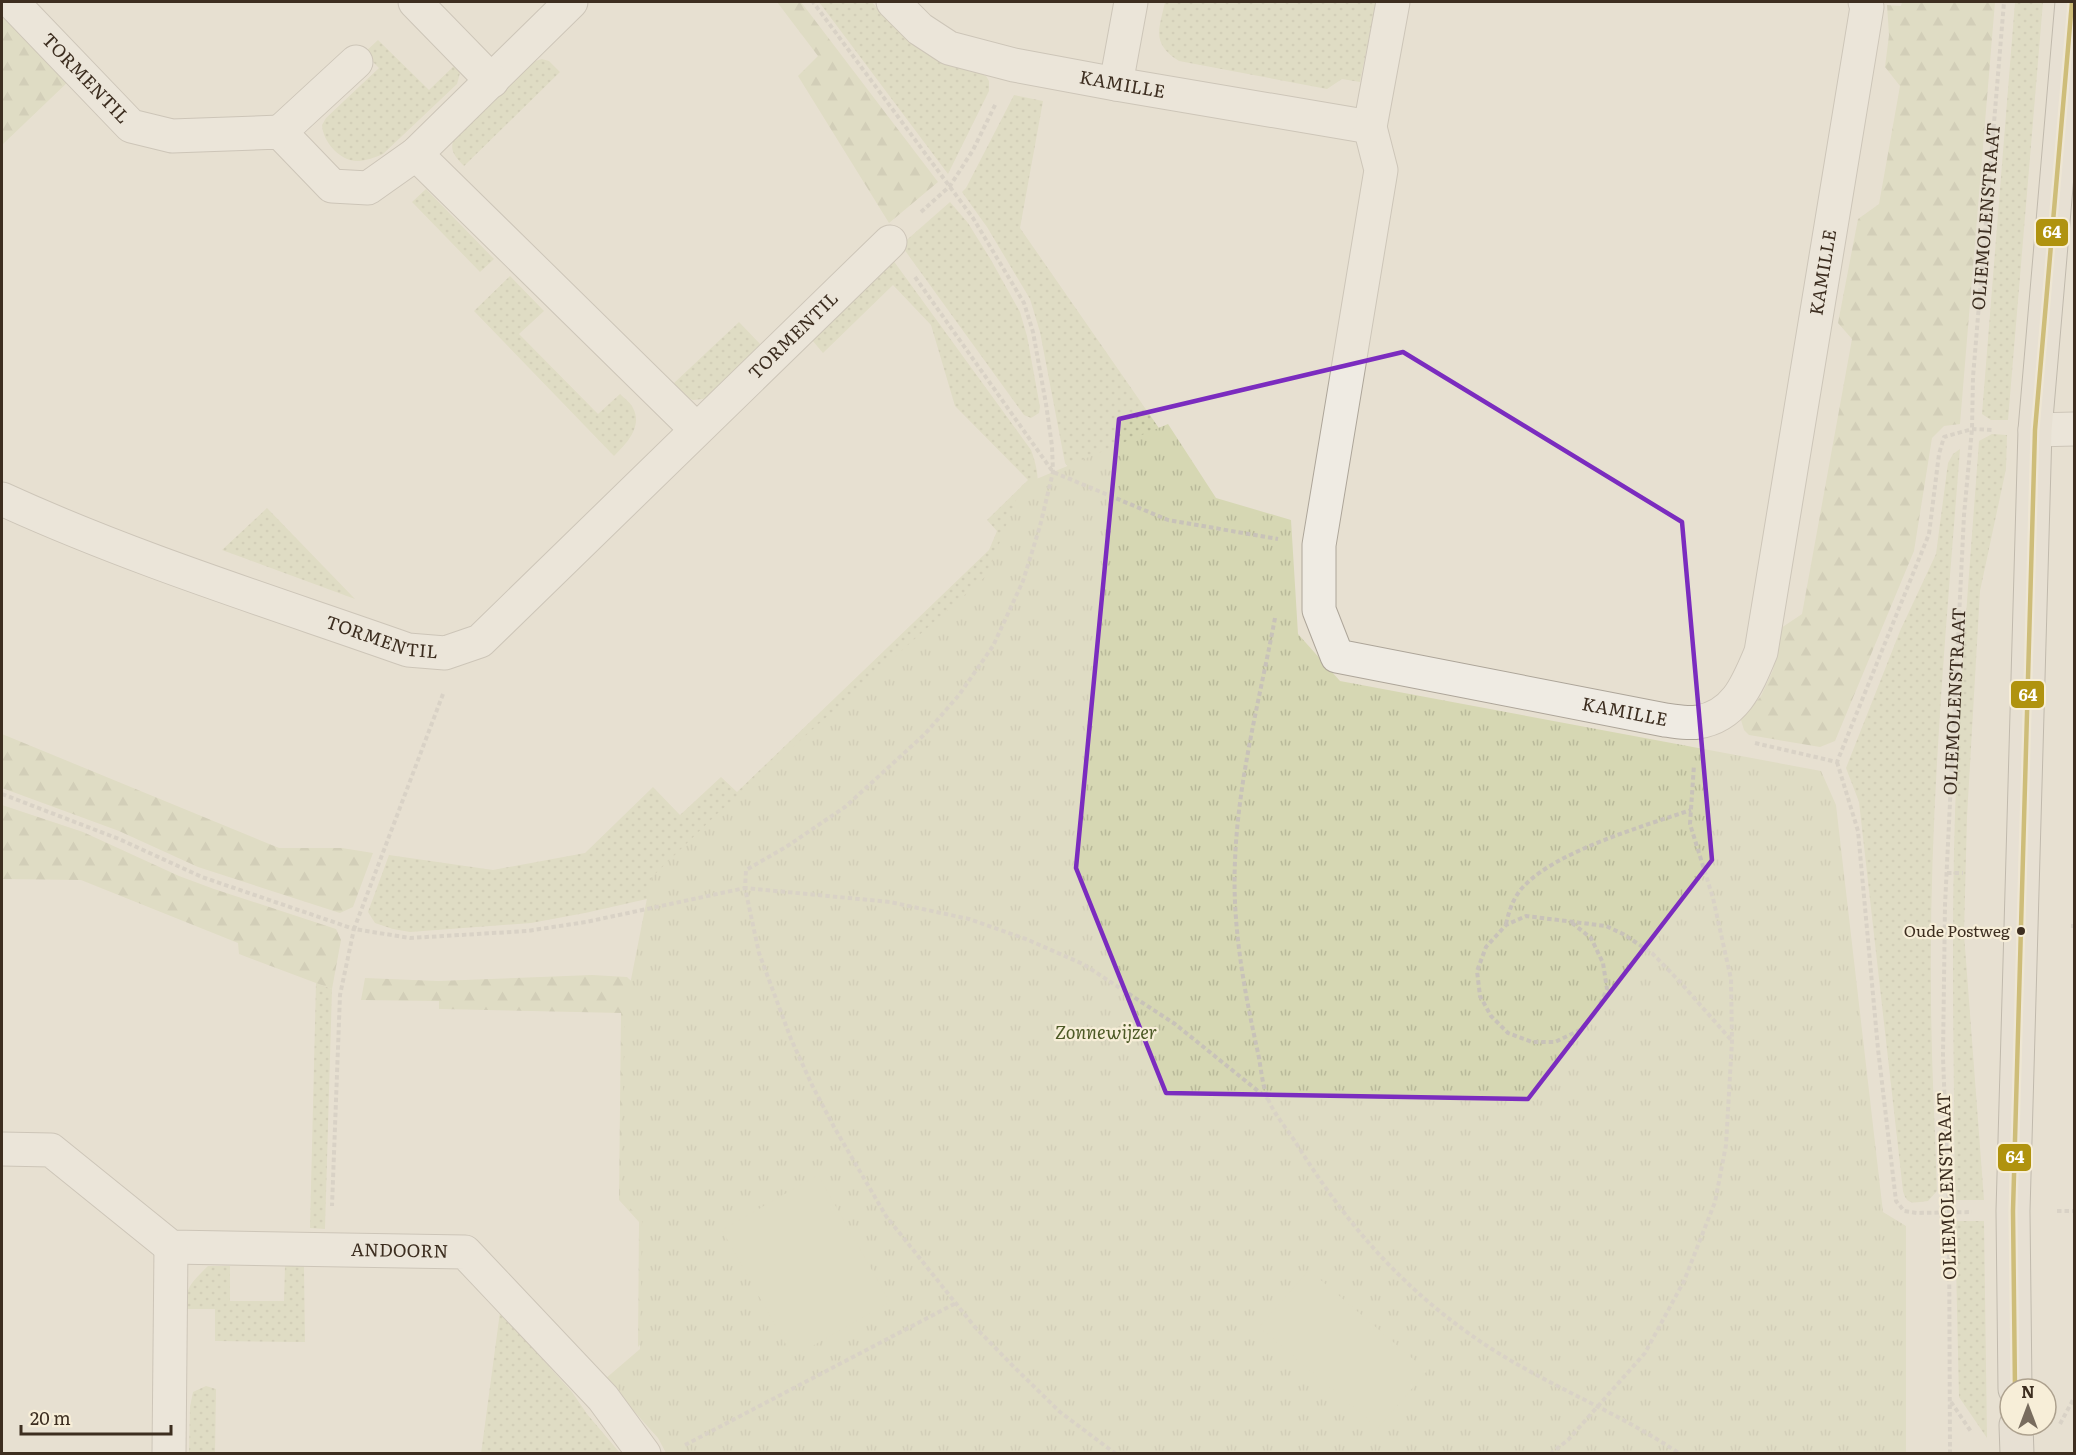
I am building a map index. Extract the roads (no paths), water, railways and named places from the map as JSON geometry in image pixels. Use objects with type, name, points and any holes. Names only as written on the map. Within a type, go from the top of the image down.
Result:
[{"type":"main road","points":[[2015,1377],[2013,1211],[2035,430],[2072,2]]},
{"type":"main road","points":[[2016,1437],[2017,1454]]},
{"type":"street","name":"TORMENTIL","points":[[12,2],[131,126],[172,136],[280,132]]},
{"type":"street","points":[[415,2],[492,81]]},
{"type":"street","points":[[356,62],[280,132],[332,186],[368,188],[416,154],[571,2]]},
{"type":"street","name":"KAMILLE","points":[[893,2],[920,29],[949,48],[1014,65],[1370,127]]},
{"type":"street","points":[[1116,84],[1131,2]]},
{"type":"street","name":"KAMILLE","points":[[1393,2],[1370,127],[1381,170],[1319,545],[1319,610],[1337,656],[1665,720],[1707,719],[1743,694],[1761,652],[1868,7],[1865,2]]},
{"type":"street","points":[[416,154],[696,429]]},
{"type":"street","name":"TORMENTIL","points":[[2,499],[143,556],[408,650],[445,653],[480,641],[890,242]]},
{"type":"street","points":[[2035,430],[2074,429]]},
{"type":"street","points":[[2,1149],[51,1150],[171,1247],[170,1454]]},
{"type":"street","name":"ANDOORN","points":[[171,1247],[465,1252],[603,1398],[644,1454]]},
{"type":"place","name":"Oude Postweg","points":[[2021,931]]},
{"type":"park label","name":"Zonnewijzer","points":[[1106,1033]]}]
